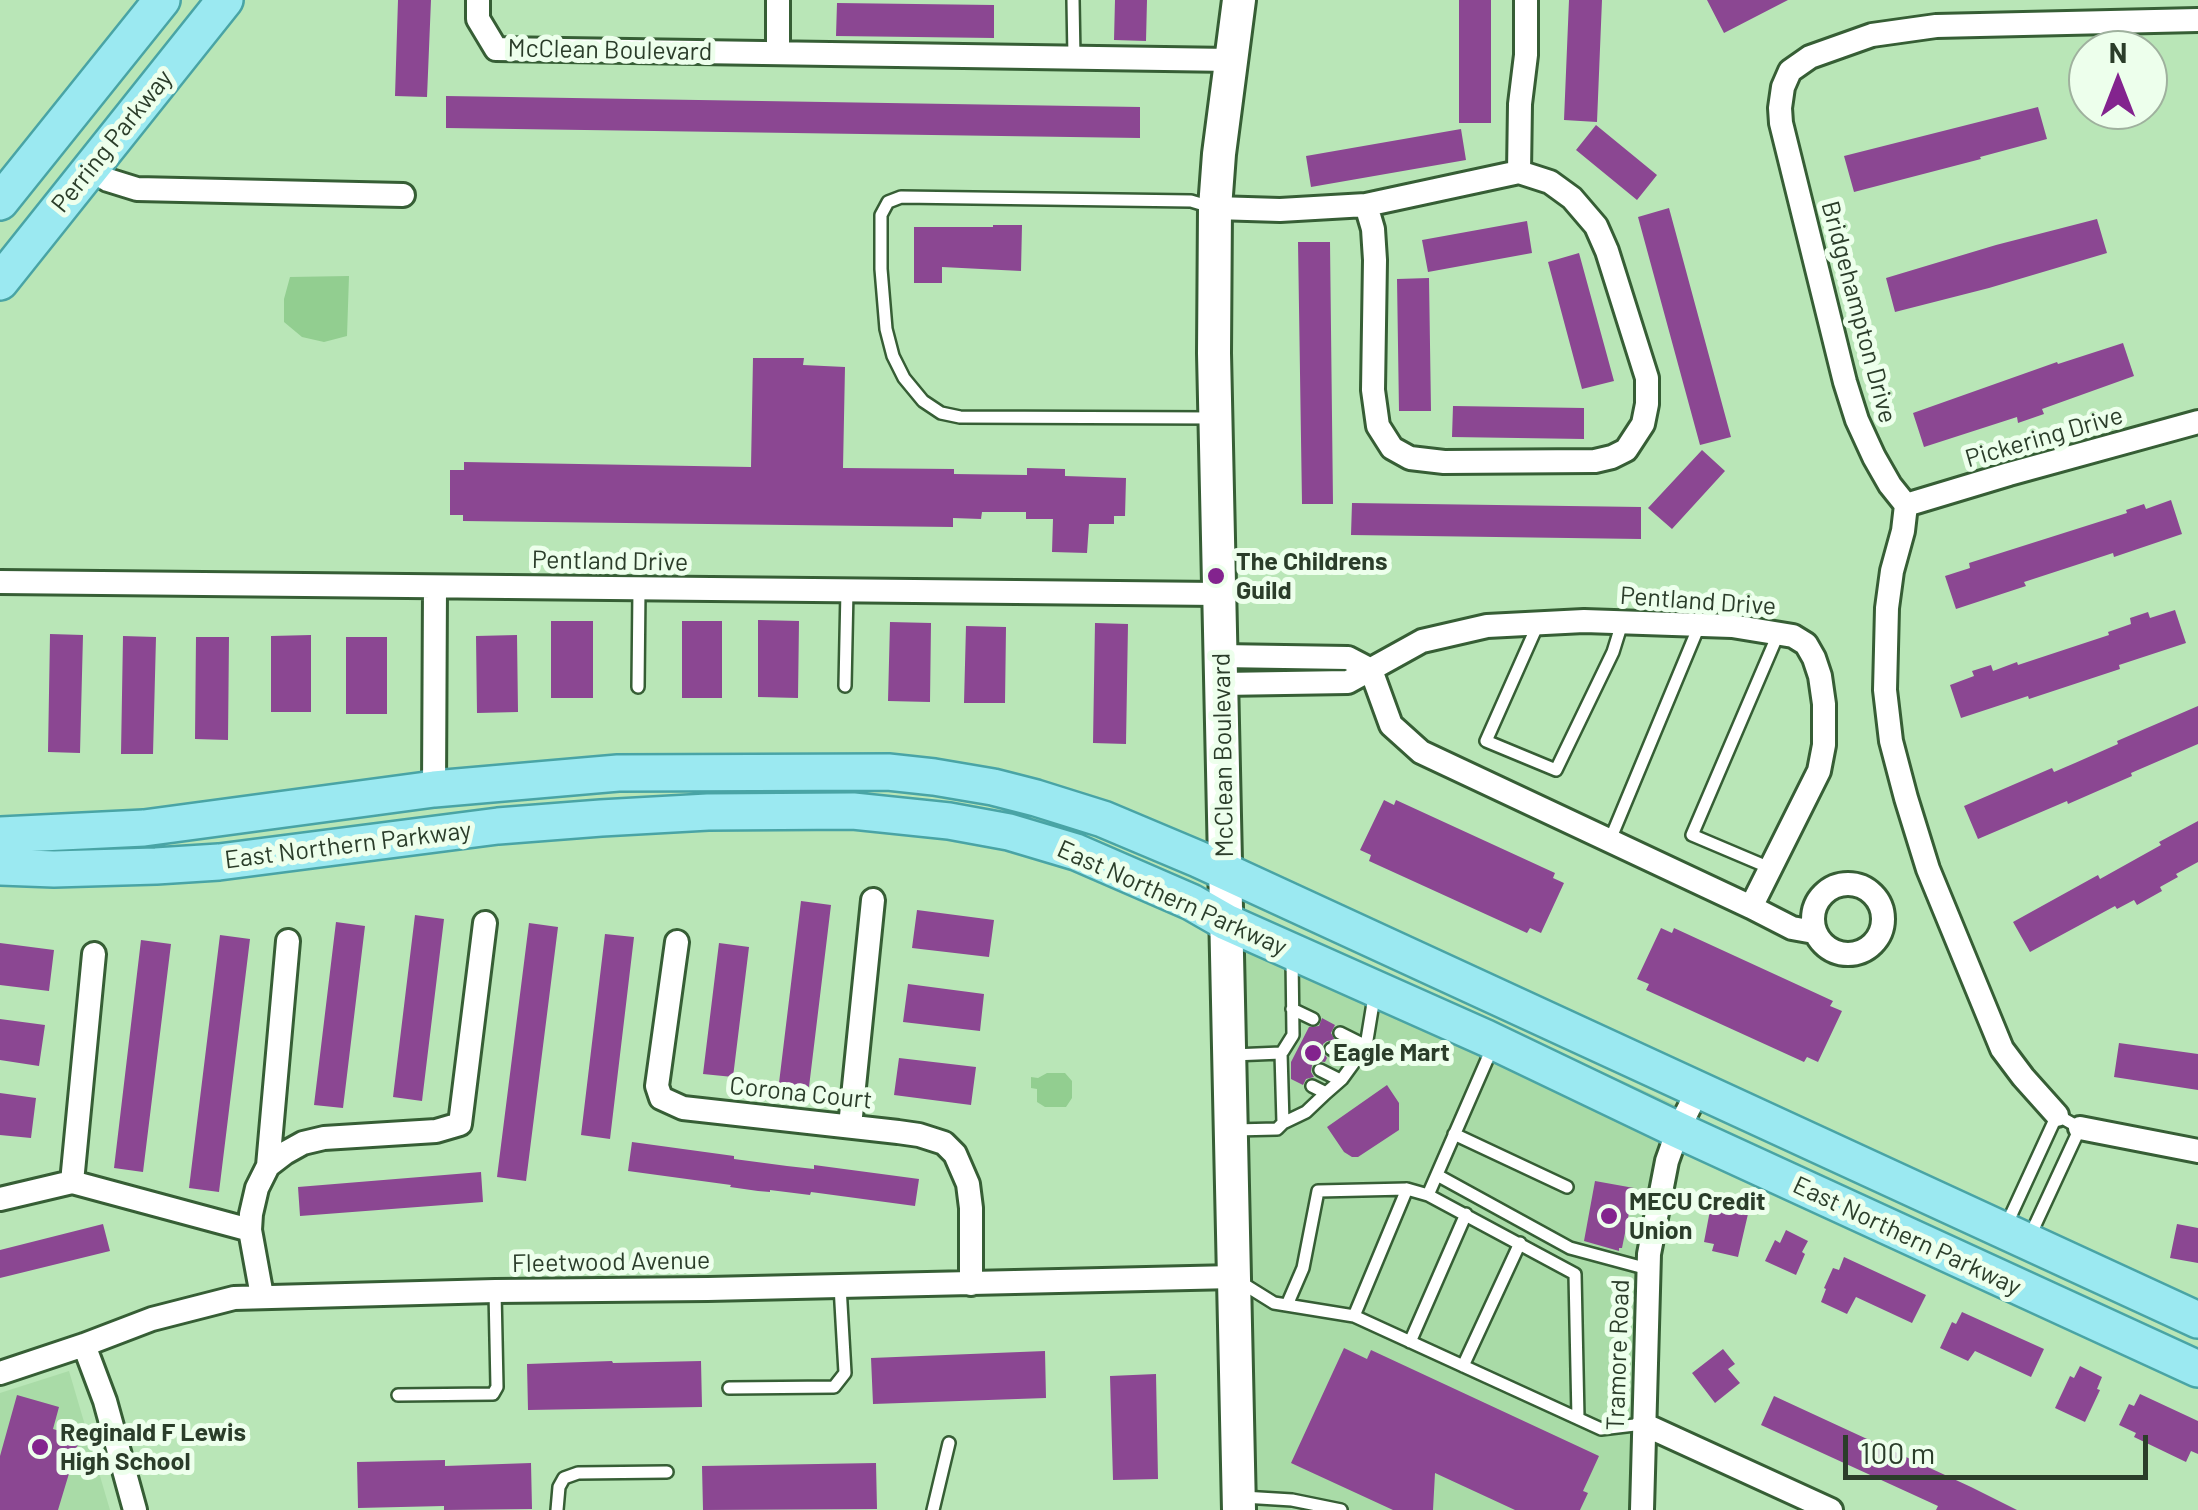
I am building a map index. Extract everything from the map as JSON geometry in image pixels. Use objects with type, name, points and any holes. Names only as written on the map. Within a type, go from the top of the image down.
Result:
[{"type":"main road","name":"Perring Parkway","points":[[0,202],[162,0]]},
{"type":"main road","name":"Perring Parkway","points":[[0,282],[225,0]]},
{"type":"main road","name":"East Northern Parkway","points":[[0,836],[160,826],[434,789],[618,773],[826,771],[903,773],[966,782],[1103,819],[1224,871],[2198,1320]]},
{"type":"main road","name":"East Northern Parkway","points":[[0,867],[71,869],[219,862],[436,833],[708,812],[853,811],[1009,832],[1076,852],[1191,902],[1226,922],[2198,1369]]},
{"type":"street","name":"McClean Boulevard","points":[[478,0],[478,19],[496,49],[1231,60]]},
{"type":"street","points":[[778,0],[778,53]]},
{"type":"street","name":"McClean Boulevard","points":[[1239,0],[1215,208],[1215,418],[1239,1504]]},
{"type":"street","points":[[1519,172],[1526,0]]},
{"type":"street","name":"Bridgehampton Drive","points":[[1906,505],[1874,458],[1845,382],[1780,123],[1783,87],[1790,71],[1810,57],[1872,35],[1936,26],[2198,20]]},
{"type":"street","points":[[90,168],[108,180],[136,189],[403,194]]},
{"type":"street","points":[[1215,208],[1280,210],[1366,205],[1519,172],[1550,182],[1572,198],[1596,226],[1647,378],[1644,424],[1626,450],[1612,458],[1581,461],[1444,462],[1410,458],[1392,448],[1378,426],[1372,390],[1375,260],[1366,205]]},
{"type":"street","name":"Pickering Drive","points":[[1906,505],[2198,422]]},
{"type":"street","points":[[1906,505],[1887,608],[1885,690],[1891,741],[1928,869],[1993,1030],[2023,1078],[2057,1115]]},
{"type":"street","name":"Pentland Drive","points":[[0,582],[1219,594]]},
{"type":"street","points":[[434,789],[435,587]]},
{"type":"street","name":"Pentland Drive","points":[[1371,670],[1422,642],[1487,626],[1584,622],[1732,626],[1779,632],[1806,644],[1820,676],[1826,732],[1819,771],[1752,907]]},
{"type":"street","points":[[1222,670],[1348,658],[1371,670],[1392,725],[1421,752],[1792,928],[1814,932]]},
{"type":"street","points":[[850,1126],[873,900]]},
{"type":"street","points":[[262,1296],[250,1230],[253,1202],[268,1166],[286,1152],[324,1138],[436,1131],[460,1124],[485,923]]},
{"type":"street","points":[[268,1166],[288,941]]},
{"type":"street","name":"Corona Court","points":[[677,942],[657,1086],[662,1098],[683,1108],[918,1135],[944,1144],[955,1154],[968,1184],[971,1284]]},
{"type":"street","points":[[72,1182],[94,954]]},
{"type":"street","name":"Tramore Road","points":[[1642,1510],[1648,1268],[1666,1161],[1698,1090]]},
{"type":"street","points":[[2080,1128],[2198,1150]]},
{"type":"street","points":[[0,1198],[72,1182],[250,1230]]},
{"type":"street","name":"Fleetwood Avenue","points":[[0,1373],[166,1315],[215,1302],[262,1296],[1234,1278]]},
{"type":"street","points":[[84,1346],[105,1400],[135,1510]]},
{"type":"street","points":[[1643,1424],[1831,1510]]},
{"type":"lane","points":[[1074,0],[1074,58]]},
{"type":"lane","points":[[1215,208],[1190,201],[901,197],[888,202],[881,214],[881,269],[886,328],[893,356],[904,378],[923,400],[942,413],[960,417],[1215,418]]},
{"type":"lane","points":[[638,687],[640,589]]},
{"type":"lane","points":[[845,686],[848,590]]},
{"type":"lane","points":[[1538,624],[1486,741],[1556,770],[1613,652],[1622,623]]},
{"type":"lane","points":[[1610,840],[1700,626]]},
{"type":"lane","points":[[1770,868],[1692,834],[1779,632]]},
{"type":"lane","points":[[1283,1124],[1286,1053],[1293,1034],[1299,1033],[1292,1009],[1292,951]]},
{"type":"lane","points":[[1230,1130],[1277,1128],[1306,1112],[1340,1080],[1366,1046],[1375,988]]},
{"type":"lane","points":[[1292,1009],[1314,1019]]},
{"type":"lane","points":[[1340,1033],[1366,1046]]},
{"type":"lane","points":[[1428,1194],[1494,1042]]},
{"type":"lane","points":[[1331,1050],[1354,1062]]},
{"type":"lane","points":[[1229,1055],[1286,1053]]},
{"type":"lane","points":[[1320,1070],[1340,1080]]},
{"type":"lane","points":[[1312,1086],[1326,1093]]},
{"type":"lane","points":[[2057,1115],[2080,1128],[2016,1236],[2057,1115]]},
{"type":"lane","points":[[1454,1134],[1567,1187]]},
{"type":"lane","points":[[1437,1175],[1570,1248],[1648,1268]]},
{"type":"lane","points":[[1288,1306],[1303,1268],[1318,1191],[1407,1190],[1428,1194],[1576,1274],[1578,1418]]},
{"type":"lane","points":[[1354,1316],[1407,1190]]},
{"type":"lane","points":[[1410,1342],[1466,1214]]},
{"type":"lane","points":[[1463,1366],[1520,1242]]},
{"type":"lane","points":[[1234,1278],[1274,1304],[1354,1316],[1602,1428],[1643,1424]]},
{"type":"lane","points":[[730,1388],[834,1387],[845,1374],[840,1286]]},
{"type":"lane","points":[[398,1396],[494,1394],[495,1291]]},
{"type":"lane","points":[[933,1510],[949,1443]]},
{"type":"lane","points":[[557,1510],[558,1487],[564,1478],[578,1473],[667,1472]]},
{"type":"lane","points":[[1239,1504],[1292,1500],[1341,1510]]},
{"type":"shaded area","points":[[349,276],[347,336],[324,342],[302,337],[284,322],[284,299],[290,277]]},
{"type":"shaded area","points":[[1230,903],[1689,1111],[1651,1261],[1645,1510],[1242,1510]]},
{"type":"shaded area","points":[[1065,1073],[1072,1081],[1072,1098],[1066,1107],[1045,1107],[1037,1102],[1037,1089],[1031,1088],[1031,1077]]},
{"type":"shaded area","points":[[69,1371],[110,1510],[0,1510],[0,1393]]},
{"type":"building","points":[[398,0],[431,0],[427,97],[395,96]]},
{"type":"building","points":[[1115,0],[1147,0],[1146,41],[1114,40]]},
{"type":"building","points":[[1459,0],[1491,0],[1491,123],[1459,123]]},
{"type":"building","points":[[1569,0],[1602,0],[1597,122],[1564,120]]},
{"type":"building","points":[[1707,0],[1788,0],[1724,33]]},
{"type":"building","points":[[837,3],[994,5],[994,38],[836,36]]},
{"type":"building","points":[[446,96],[1140,107],[1140,138],[446,128]]},
{"type":"building","points":[[2038,107],[2047,139],[1854,192],[1844,156]]},
{"type":"building","points":[[1596,125],[1657,175],[1637,200],[1576,150]]},
{"type":"building","points":[[1461,129],[1466,160],[1311,187],[1306,156]]},
{"type":"building","points":[[1669,208],[1731,437],[1700,445],[1638,217]]},
{"type":"building","points":[[2097,219],[2107,253],[1895,312],[1886,278]]},
{"type":"building","points":[[1527,221],[1532,253],[1428,272],[1422,240]]},
{"type":"building","points":[[1022,225],[1021,271],[942,267],[942,283],[914,283],[914,227]]},
{"type":"building","points":[[1298,242],[1330,242],[1333,504],[1302,504]]},
{"type":"building","points":[[1579,253],[1614,381],[1582,389],[1548,262]]},
{"type":"building","points":[[1429,278],[1431,411],[1399,411],[1397,279]]},
{"type":"building","points":[[2123,343],[2134,376],[2042,409],[2044,414],[2018,423],[2017,417],[1924,447],[1913,413]]},
{"type":"building","points":[[753,358],[804,358],[803,365],[845,367],[843,468],[954,469],[954,474],[1027,475],[1027,468],[1065,469],[1065,476],[1126,478],[1125,516],[1114,516],[1114,524],[1089,524],[1087,553],[1052,552],[1053,519],[1026,519],[1026,512],[982,512],[981,519],[953,518],[953,527],[463,521],[463,515],[450,515],[450,470],[464,470],[464,462],[751,467]]},
{"type":"building","points":[[1453,406],[1584,408],[1584,439],[1452,437]]},
{"type":"building","points":[[1702,450],[1725,471],[1672,529],[1648,508]]},
{"type":"building","points":[[2171,500],[2182,534],[2024,582],[2026,586],[1956,609],[1945,576],[1970,568],[1969,563],[2127,513],[2126,510],[2144,504],[2146,509]]},
{"type":"building","points":[[1352,503],[1641,507],[1641,539],[1351,535]]},
{"type":"building","points":[[2175,610],[2186,643],[2119,665],[2120,669],[1961,718],[1950,685],[1974,676],[1972,671],[1991,665],[1993,671],[2017,662],[2018,665],[2109,635],[2108,632],[2131,624],[2130,618],[2148,612],[2150,618]]},
{"type":"building","points":[[758,620],[799,621],[798,698],[758,697]]},
{"type":"building","points":[[551,621],[593,621],[593,698],[551,698]]},
{"type":"building","points":[[682,621],[722,621],[722,698],[682,698]]},
{"type":"building","points":[[890,622],[931,623],[930,702],[888,701]]},
{"type":"building","points":[[1095,623],[1128,624],[1126,744],[1093,743]]},
{"type":"building","points":[[966,626],[1006,627],[1005,703],[964,703]]},
{"type":"building","points":[[50,634],[83,635],[80,753],[48,752]]},
{"type":"building","points":[[311,635],[311,712],[271,712],[271,636]]},
{"type":"building","points":[[517,635],[518,712],[477,713],[476,636]]},
{"type":"building","points":[[123,636],[156,637],[153,754],[121,754]]},
{"type":"building","points":[[196,637],[229,637],[228,740],[195,739]]},
{"type":"building","points":[[346,637],[387,637],[387,714],[346,714]]},
{"type":"building","points":[[2198,706],[2198,744],[2068,804],[2067,801],[1978,839],[1964,806],[2052,768],[2054,772]]},
{"type":"building","points":[[1384,800],[1394,805],[1396,800],[1555,873],[1553,878],[1564,883],[1541,933],[1530,928],[1527,933],[1369,861],[1371,855],[1360,850]]},
{"type":"building","points":[[2198,821],[2198,862],[2176,874],[2178,877],[2160,887],[2162,891],[2137,905],[2134,900],[2117,909],[2115,906],[2030,952],[2013,922],[2098,875],[2100,879]]},
{"type":"building","points":[[801,901],[831,905],[809,1087],[779,1083]]},
{"type":"building","points":[[917,910],[994,920],[989,957],[912,948]]},
{"type":"building","points":[[415,915],[444,919],[422,1101],[393,1097]]},
{"type":"building","points":[[336,922],[365,926],[343,1108],[314,1105]]},
{"type":"building","points":[[529,923],[558,927],[526,1181],[497,1177]]},
{"type":"building","points":[[1661,928],[1672,933],[1674,928],[1833,1001],[1830,1006],[1842,1011],[1818,1062],[1807,1057],[1804,1062],[1646,990],[1649,984],[1637,979]]},
{"type":"building","points":[[605,934],[634,937],[610,1139],[581,1135]]},
{"type":"building","points":[[220,935],[250,939],[219,1192],[189,1188]]},
{"type":"building","points":[[141,940],[171,944],[143,1172],[114,1168]]},
{"type":"building","points":[[0,943],[54,950],[49,991],[0,985]]},
{"type":"building","points":[[719,943],[749,947],[733,1077],[703,1074]]},
{"type":"building","points":[[908,984],[984,994],[980,1031],[903,1022]]},
{"type":"building","name":"Eagle Mart","points":[[1322,1018],[1335,1025],[1331,1033],[1335,1040],[1323,1044],[1327,1058],[1312,1065],[1314,1077],[1306,1079],[1303,1085],[1291,1079],[1291,1062],[1309,1027],[1319,1026]]},
{"type":"building","points":[[0,1019],[45,1025],[39,1066],[0,1060]]},
{"type":"building","points":[[2119,1043],[2198,1054],[2198,1090],[2114,1077]]},
{"type":"building","points":[[899,1058],[976,1067],[971,1105],[894,1095]]},
{"type":"building","points":[[1387,1085],[1399,1103],[1399,1130],[1352,1157],[1327,1127]]},
{"type":"building","points":[[0,1093],[36,1098],[31,1138],[0,1135]]},
{"type":"building","points":[[632,1142],[787,1166],[814,1169],[814,1165],[919,1179],[915,1206],[811,1192],[810,1195],[758,1191],[628,1171]]},
{"type":"building","points":[[481,1172],[483,1202],[300,1216],[298,1187]]},
{"type":"building","name":"MECU Credit Union","points":[[1595,1181],[1634,1188],[1619,1251],[1584,1241]]},
{"type":"building","points":[[1711,1205],[1748,1214],[1738,1257],[1712,1251],[1714,1244],[1704,1242]]},
{"type":"building","points":[[103,1224],[110,1251],[0,1278],[0,1250]]},
{"type":"building","points":[[2177,1224],[2198,1228],[2198,1263],[2170,1258]]},
{"type":"building","points":[[1786,1230],[1808,1241],[1796,1275],[1765,1261],[1775,1240],[1780,1243]]},
{"type":"building","points":[[1844,1257],[1926,1295],[1912,1323],[1856,1297],[1847,1314],[1821,1302],[1833,1268],[1839,1270]]},
{"type":"building","points":[[1962,1312],[2044,1349],[2031,1377],[1975,1351],[1968,1361],[1940,1348],[1952,1322],[1956,1324]]},
{"type":"building","points":[[1344,1348],[1367,1359],[1371,1350],[1599,1456],[1583,1491],[1588,1493],[1580,1510],[1515,1510],[1435,1473],[1433,1510],[1393,1510],[1291,1463]]},
{"type":"building","points":[[1723,1349],[1735,1364],[1728,1369],[1740,1383],[1715,1403],[1692,1373]]},
{"type":"building","points":[[1045,1351],[1046,1398],[873,1404],[871,1358]]},
{"type":"building","points":[[701,1361],[702,1407],[528,1410],[527,1364]]},
{"type":"building","points":[[2080,1366],[2102,1377],[2085,1422],[2055,1408],[2070,1376],[2074,1378]]},
{"type":"building","points":[[1156,1374],[1158,1479],[1113,1480],[1110,1376]]},
{"type":"building","points":[[2140,1394],[2198,1421],[2198,1454],[2191,1451],[2186,1462],[2134,1437],[2136,1433],[2119,1425],[2129,1404],[2134,1406]]},
{"type":"building","name":"Reginald F Lewis High School","points":[[17,1395],[59,1407],[53,1429],[80,1437],[58,1510],[0,1510],[0,1456]]},
{"type":"building","points":[[1774,1396],[2017,1510],[1936,1510],[1938,1506],[1761,1425]]},
{"type":"building","points":[[445,1460],[445,1466],[531,1463],[532,1509],[358,1508],[357,1462]]},
{"type":"building","points":[[876,1463],[877,1509],[703,1510],[702,1466]]},
{"type":"place","name":"The Childrens Guild","points":[[1216,576]]},
{"type":"place","name":"Eagle Mart","points":[[1313,1053]]},
{"type":"place","name":"MECU Credit Union","points":[[1609,1216]]},
{"type":"place","name":"Reginald F Lewis High School","points":[[40,1447]]}]
